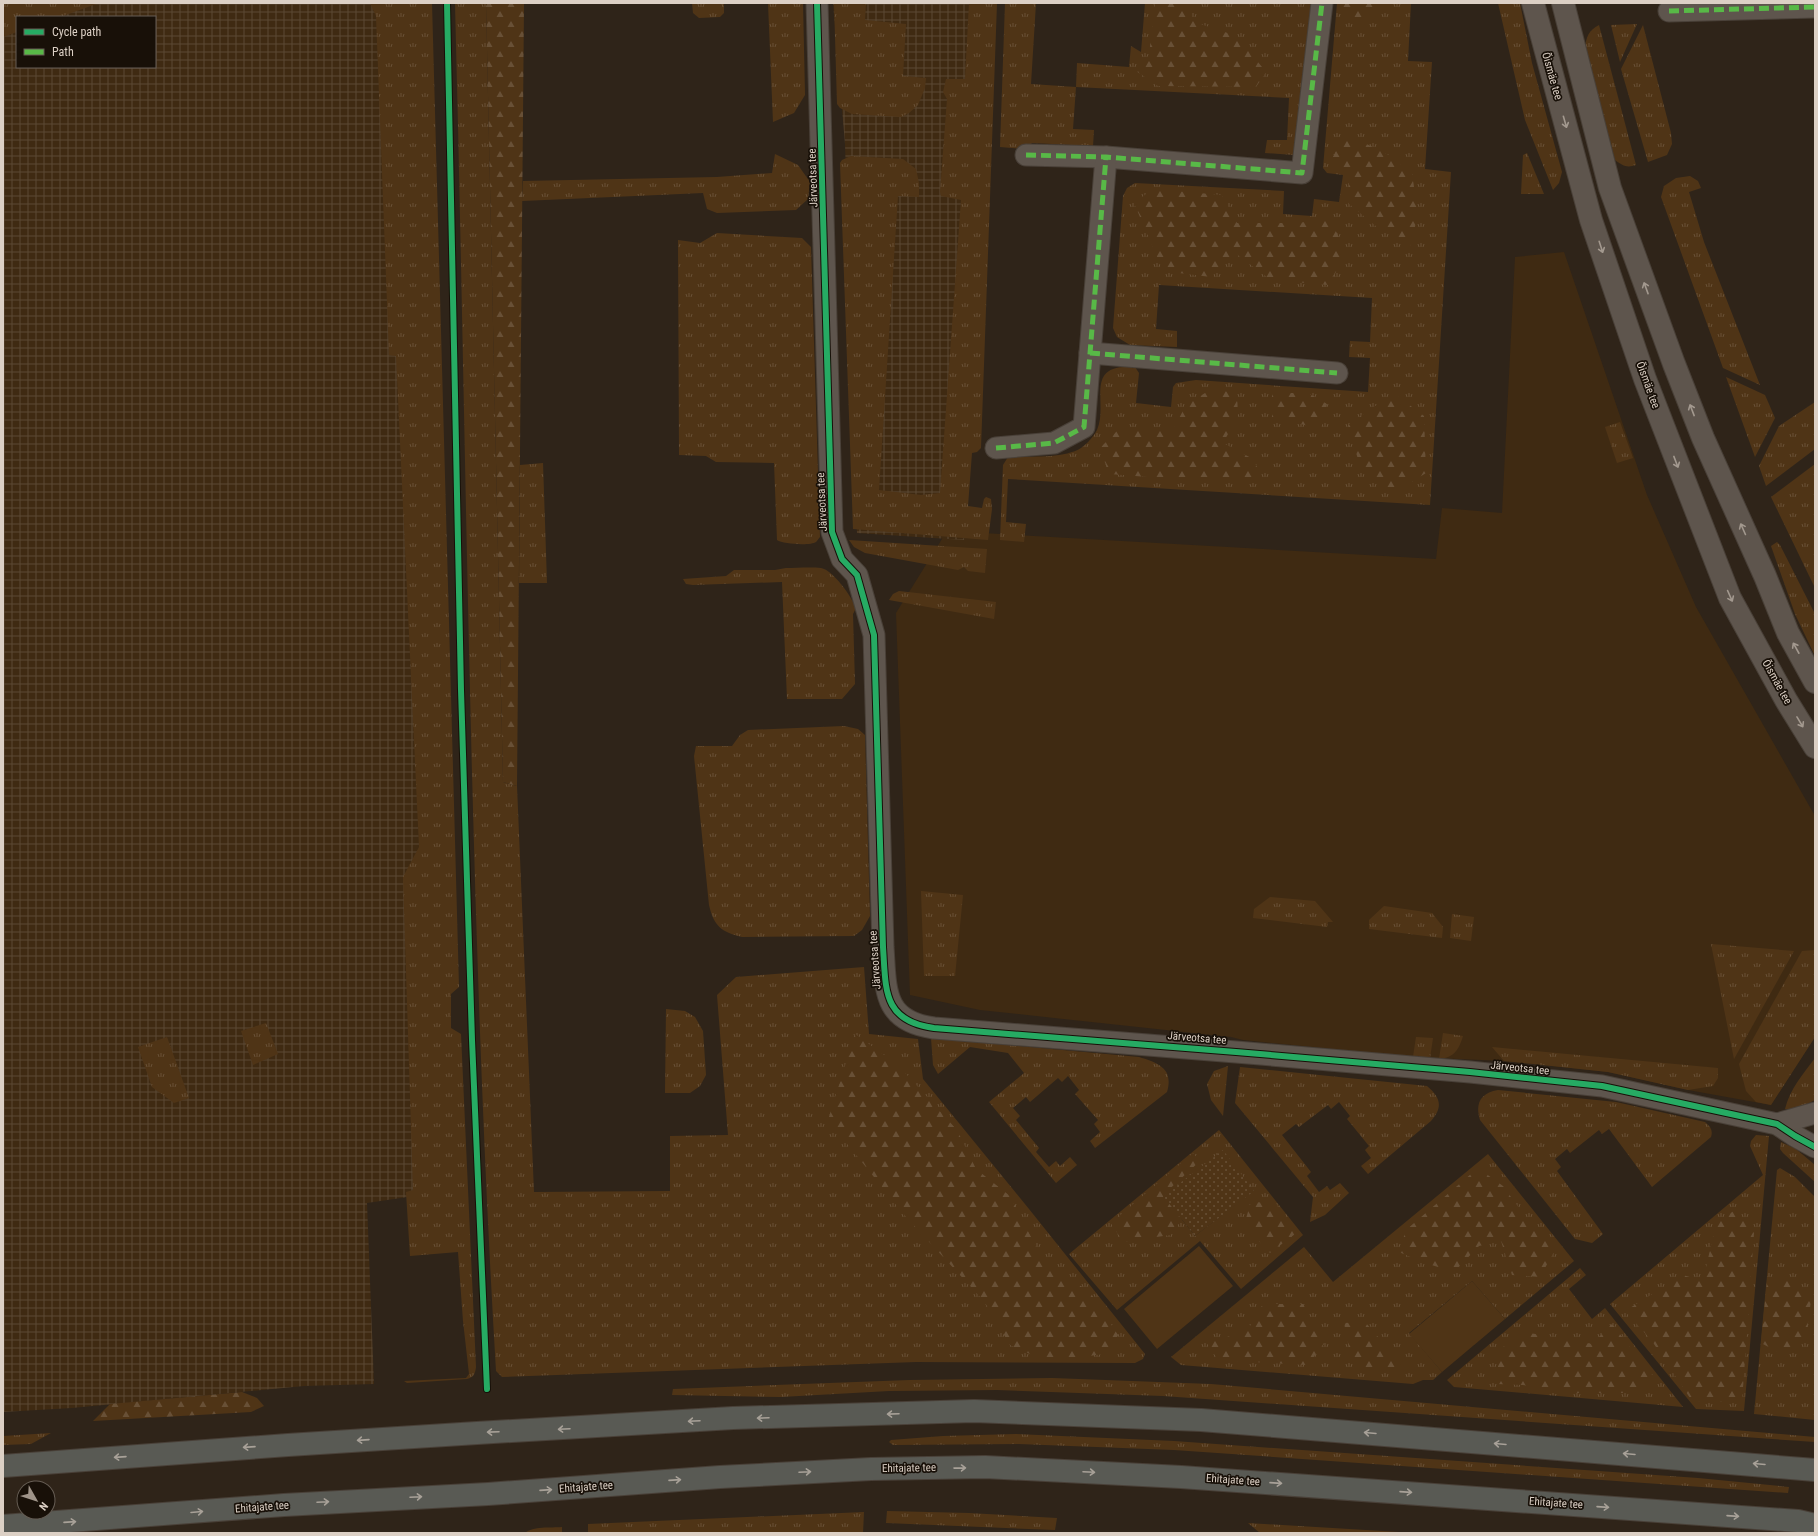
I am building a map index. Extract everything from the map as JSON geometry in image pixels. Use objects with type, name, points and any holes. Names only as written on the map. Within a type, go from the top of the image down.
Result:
[{"type":"main road","name":"Õismäe tee","points":[[1533,3],[1592,220],[1645,379],[1730,598],[1786,700],[1815,747]]},
{"type":"main road","points":[[1563,3],[1610,188],[1674,364],[1703,438],[1765,576],[1788,633],[1815,682]]},
{"type":"main road","points":[[3,1466],[288,1444],[733,1418],[974,1411],[1201,1420],[1809,1467]]},
{"type":"main road","name":"Ehitajate tee","points":[[3,1526],[284,1505],[488,1494],[720,1477],[871,1469],[985,1467],[1181,1476],[1809,1522]]},
{"type":"street","name":"Järveotsa tee","points":[[817,3],[832,532],[842,559],[857,575],[874,635],[883,946],[887,994],[896,1012],[912,1023],[934,1028],[1209,1049],[1470,1072],[1602,1086],[1777,1124],[1794,1136],[1815,1147]]},
{"type":"street","points":[[1026,155],[1106,157],[1302,173],[1322,3]]},
{"type":"street","points":[[1669,11],[1815,7]]},
{"type":"street","points":[[996,448],[1054,443],[1084,427],[1106,157]]},
{"type":"street","points":[[1090,353],[1337,373]]},
{"type":"street","name":"Järveotsa tee","points":[[1777,1124],[1815,1113]]},
{"type":"shaded area","points":[[3,3],[384,3],[416,724],[428,1194],[367,1203],[374,1384],[304,1386],[72,1408],[3,1412]]},
{"type":"shaded area","points":[[833,3],[995,3],[964,540],[857,533],[845,144]]},
{"type":"shaded area","points":[[1564,252],[1647,495],[1696,607],[1815,816],[1815,1037],[1771,1105],[1688,1090],[1608,1072],[1504,1061],[1413,1057],[1243,1040],[1231,1037],[980,1010],[910,995],[896,613],[947,531],[1436,559],[1442,508],[1502,513],[1515,257]]},
{"type":"green space","points":[[3,3],[99,3],[63,16],[16,16],[16,32],[3,37]]},
{"type":"green space","points":[[370,3],[432,3],[459,987],[451,994],[451,1028],[461,1034],[476,1367],[474,1375],[467,1379],[407,1383],[404,1381],[466,1378],[469,1374],[463,1321],[458,1252],[410,1256],[406,1192],[413,1190],[403,877],[419,847],[396,356],[389,355],[376,16]]},
{"type":"green space","points":[[455,3],[486,3],[503,782],[517,786],[534,1192],[670,1191],[670,1136],[728,1135],[717,995],[736,977],[864,967],[869,1034],[918,1039],[923,1079],[1145,1354],[1143,1359],[1135,1363],[916,1362],[502,1377],[496,1371],[487,1200],[474,858]]},
{"type":"green space","points":[[486,3],[524,3],[517,786],[503,782]]},
{"type":"green space","points":[[692,3],[724,3],[724,13],[720,17],[699,18],[693,13]]},
{"type":"green space","points":[[768,3],[803,3],[805,95],[794,113],[773,122]]},
{"type":"green space","points":[[834,3],[866,3],[865,20],[906,24],[903,76],[926,78],[925,88],[918,105],[909,113],[901,117],[852,114],[840,108],[837,104]]},
{"type":"green space","points":[[969,3],[997,3],[981,448],[977,452],[972,453],[968,506],[982,508],[986,497],[991,499],[992,509],[988,540],[853,529],[840,163],[842,160],[851,156],[903,159],[916,169],[919,183],[919,197],[898,196],[879,490],[921,495],[940,493],[961,200],[941,196],[940,192],[947,99],[943,92],[946,79],[965,79]]},
{"type":"green space","points":[[1005,3],[1036,3],[1031,84],[1076,87],[1073,129],[1094,130],[1093,146],[1032,143],[1026,149],[1000,147]]},
{"type":"green space","points":[[1145,3],[1315,3],[1294,155],[1265,153],[1267,140],[1287,140],[1289,98],[1076,87],[1077,63],[1129,67],[1131,46],[1141,52]]},
{"type":"green space","points":[[1155,3],[1187,3],[1194,22],[1237,36],[1266,72],[1256,87],[1158,86],[1136,71],[1149,55]]},
{"type":"green space","points":[[1337,3],[1411,3],[1408,61],[1432,62],[1425,169],[1451,172],[1430,505],[1008,479],[1006,522],[1026,524],[1024,542],[1000,540],[1003,465],[1008,457],[1065,454],[1074,452],[1086,444],[1097,430],[1100,419],[1101,387],[1103,378],[1108,371],[1119,367],[1135,367],[1139,373],[1136,403],[1171,407],[1173,387],[1176,383],[1196,380],[1368,392],[1370,358],[1349,357],[1350,341],[1370,342],[1372,298],[1159,285],[1156,329],[1177,331],[1177,347],[1130,345],[1117,337],[1113,328],[1123,196],[1127,188],[1135,183],[1284,191],[1283,214],[1312,216],[1314,199],[1339,202],[1343,175],[1327,173],[1323,168]]},
{"type":"green space","points":[[1343,3],[1384,3],[1359,31],[1341,10]]},
{"type":"green space","points":[[1498,3],[1520,3],[1532,63],[1562,172],[1559,183],[1553,190],[1525,120]]},
{"type":"green space","points":[[1637,24],[1620,62],[1611,25]]},
{"type":"green space","points":[[1599,25],[1636,165],[1633,166],[1625,166],[1615,160],[1585,48],[1586,40],[1589,34]]},
{"type":"green space","points":[[1643,25],[1671,133],[1672,144],[1667,155],[1648,162],[1621,69]]},
{"type":"green space","points":[[1344,133],[1387,154],[1412,173],[1418,215],[1410,246],[1377,227],[1348,203],[1349,178],[1331,161]]},
{"type":"green space","points":[[1527,153],[1544,194],[1521,194],[1523,155]]},
{"type":"green space","points":[[775,154],[798,165],[810,182],[808,199],[796,210],[717,213],[707,209],[703,193],[522,201],[523,181],[717,177],[772,173]]},
{"type":"green space","points":[[1690,176],[1698,181],[1701,188],[1689,192],[1704,242],[1760,385],[1723,368],[1661,197],[1664,186],[1676,178]]},
{"type":"green space","points":[[1153,189],[1222,195],[1237,223],[1298,223],[1330,218],[1346,253],[1329,285],[1271,280],[1235,253],[1211,277],[1163,271],[1134,203]]},
{"type":"green space","points":[[717,233],[802,238],[811,247],[820,537],[813,543],[796,544],[785,543],[777,540],[774,463],[716,462],[706,456],[679,455],[678,240],[700,243]]},
{"type":"green space","points":[[1726,377],[1765,395],[1775,418],[1755,457]]},
{"type":"green space","points":[[1213,388],[1237,394],[1238,416],[1223,443],[1253,459],[1264,481],[1198,481],[1110,474],[1099,449],[1118,430],[1174,428],[1186,405]]},
{"type":"green space","points":[[1272,393],[1308,393],[1327,404],[1321,429],[1272,417]]},
{"type":"green space","points":[[1396,395],[1424,416],[1426,473],[1396,492],[1362,473],[1348,425],[1375,406]]},
{"type":"green space","points":[[1815,402],[1815,449],[1766,486],[1759,466],[1779,426]]},
{"type":"green space","points":[[1620,422],[1633,458],[1617,463],[1605,427]]},
{"type":"green space","points":[[543,463],[547,583],[519,583],[520,465]]},
{"type":"green space","points":[[1815,464],[1815,588],[1771,497]]},
{"type":"green space","points":[[849,540],[987,549],[985,573],[968,571],[964,567],[958,570],[865,553],[854,547]]},
{"type":"green space","points":[[1777,542],[1780,545],[1815,614],[1815,656],[1795,614],[1771,546]]},
{"type":"green space","points":[[786,568],[821,568],[826,570],[842,585],[851,597],[856,608],[853,614],[855,684],[842,699],[787,699],[782,582],[693,585],[686,584],[683,579],[726,576],[734,570],[775,570]]},
{"type":"green space","points":[[899,591],[996,602],[994,619],[889,600],[893,594]]},
{"type":"green space","points":[[844,726],[858,729],[865,735],[870,916],[862,930],[854,936],[742,937],[729,933],[716,923],[709,905],[694,756],[696,746],[732,746],[740,735],[748,730]]},
{"type":"green space","points":[[921,891],[963,895],[955,976],[924,976]]},
{"type":"green space","points":[[1270,897],[1315,901],[1333,922],[1328,922],[1327,927],[1253,918],[1254,909]]},
{"type":"green space","points":[[1384,906],[1432,913],[1443,927],[1442,938],[1369,929],[1369,920]]},
{"type":"green space","points":[[1452,914],[1474,917],[1471,941],[1450,938]]},
{"type":"green space","points":[[1711,944],[1794,951],[1734,1059]]},
{"type":"green space","points":[[1815,950],[1815,1037],[1771,1105],[1756,1102],[1746,1091],[1739,1064],[1802,951]]},
{"type":"green space","points":[[666,1009],[685,1011],[695,1017],[703,1031],[706,1075],[700,1086],[690,1093],[665,1093]]},
{"type":"green space","points":[[266,1023],[278,1054],[253,1065],[241,1031]]},
{"type":"green space","points":[[1443,1033],[1463,1036],[1458,1049],[1452,1055],[1439,1059]]},
{"type":"green space","points":[[855,1034],[898,1065],[957,1130],[976,1169],[1010,1196],[1044,1262],[1090,1292],[1118,1335],[1110,1353],[1048,1362],[1010,1345],[984,1301],[907,1218],[828,1120]]},
{"type":"green space","points":[[167,1037],[189,1098],[174,1103],[152,1087],[138,1047]]},
{"type":"green space","points":[[1416,1037],[1433,1038],[1430,1058],[1413,1057]]},
{"type":"green space","points":[[931,1038],[1139,1057],[1158,1064],[1163,1068],[1168,1077],[1169,1084],[1167,1092],[1095,1148],[1090,1141],[1100,1132],[1094,1124],[1098,1120],[1075,1094],[1079,1090],[1068,1076],[1062,1082],[1058,1078],[1030,1102],[1026,1097],[1013,1108],[1020,1116],[1016,1120],[1039,1148],[1036,1152],[1049,1167],[1056,1161],[1060,1166],[1070,1157],[1077,1165],[1056,1183],[989,1102],[1024,1073],[1008,1053],[970,1047],[938,1074],[933,1065]]},
{"type":"green space","points":[[1492,1047],[1718,1068],[1718,1078],[1713,1086],[1688,1090],[1608,1072],[1504,1061]]},
{"type":"green space","points":[[1815,1058],[1815,1100],[1797,1109],[1785,1109],[1794,1088]]},
{"type":"green space","points":[[1228,1066],[1223,1116],[1211,1100],[1207,1084],[1214,1071]]},
{"type":"green space","points":[[1240,1067],[1427,1086],[1432,1090],[1438,1099],[1439,1107],[1431,1121],[1368,1174],[1361,1166],[1371,1158],[1365,1150],[1369,1146],[1347,1119],[1350,1116],[1339,1102],[1331,1109],[1328,1105],[1299,1127],[1296,1124],[1282,1135],[1311,1172],[1307,1176],[1319,1192],[1327,1186],[1330,1190],[1340,1183],[1349,1193],[1325,1215],[1310,1222],[1313,1197],[1235,1103]]},
{"type":"green space","points":[[1498,1090],[1616,1102],[1705,1122],[1711,1129],[1712,1135],[1652,1187],[1609,1129],[1602,1134],[1599,1130],[1570,1153],[1567,1149],[1555,1159],[1561,1167],[1557,1171],[1603,1234],[1592,1243],[1575,1239],[1480,1120],[1478,1109],[1480,1100],[1492,1091]]},
{"type":"green space","points":[[1219,1130],[1303,1235],[1241,1289],[1200,1241],[1117,1310],[1069,1254]],"holes":[[[1254,1190],[1195,1236],[1163,1196]]]},
{"type":"green space","points":[[1756,1135],[1769,1136],[1744,1411],[1696,1409],[1610,1304],[1763,1175],[1750,1146],[1751,1141]]},
{"type":"green space","points":[[1781,1142],[1796,1149],[1815,1165],[1815,1182],[1783,1153],[1780,1149]]},
{"type":"green space","points":[[1223,1150],[1254,1191],[1195,1236],[1163,1196]]},
{"type":"green space","points":[[1193,1153],[1200,1161],[1163,1195],[1182,1219],[1170,1235],[1123,1242],[1111,1223]]},
{"type":"green space","points":[[1488,1154],[1574,1261],[1505,1319],[1472,1281],[1409,1333],[1442,1372],[1433,1380],[1423,1380],[1413,1384],[1181,1365],[1171,1357],[1304,1247],[1333,1282]]},
{"type":"green space","points":[[1478,1168],[1503,1186],[1524,1215],[1556,1248],[1540,1277],[1512,1275],[1501,1241],[1479,1246],[1454,1272],[1422,1262],[1399,1252],[1406,1230]]},
{"type":"green space","points":[[1780,1168],[1795,1177],[1815,1197],[1815,1420],[1754,1414],[1777,1170]]},
{"type":"green space","points":[[1251,1202],[1276,1203],[1295,1234],[1270,1253],[1244,1225]]},
{"type":"green space","points":[[1735,1210],[1754,1233],[1742,1402],[1692,1401],[1652,1341],[1625,1311],[1683,1275],[1703,1281],[1716,1223]]},
{"type":"green space","points":[[1199,1246],[1233,1286],[1157,1349],[1124,1309]]},
{"type":"green space","points":[[1580,1268],[1586,1275],[1569,1289],[1592,1319],[1605,1308],[1683,1407],[1454,1387],[1447,1380]]},
{"type":"green space","points":[[1792,1279],[1811,1300],[1806,1338],[1780,1353],[1761,1343],[1767,1280]]},
{"type":"green space","points":[[1472,1281],[1505,1319],[1442,1372],[1409,1334]]},
{"type":"green space","points":[[1263,1304],[1303,1304],[1324,1344],[1307,1365],[1218,1360],[1207,1343],[1247,1331]]},
{"type":"green space","points":[[1365,1322],[1405,1368],[1363,1368],[1351,1358],[1344,1323]]},
{"type":"green space","points":[[1612,1324],[1653,1376],[1633,1393],[1572,1393],[1523,1385],[1497,1384],[1499,1350],[1524,1332],[1592,1344]]},
{"type":"green space","points":[[1052,1378],[1211,1384],[1815,1437],[1815,1442],[1163,1396],[997,1390],[889,1391],[781,1397],[672,1395],[673,1389],[910,1380]]},
{"type":"green space","points":[[242,1392],[257,1398],[264,1406],[251,1412],[93,1421],[110,1404]]},
{"type":"green space","points":[[51,1433],[31,1444],[3,1445],[3,1436]]},
{"type":"green space","points":[[1016,1434],[1174,1441],[1698,1478],[1789,1487],[1788,1493],[1174,1450],[1019,1444],[893,1445],[889,1442],[891,1440],[943,1436]]},
{"type":"green space","points":[[887,1511],[969,1513],[1057,1518],[1055,1530],[886,1523]]},
{"type":"green space","points":[[864,1512],[863,1533],[588,1533],[588,1524]]},
{"type":"green space","points":[[1248,1523],[1399,1532],[1404,1533],[1260,1533]]},
{"type":"green space","points":[[562,1527],[562,1533],[525,1533],[537,1528]]},
{"type":"marked path","points":[[1026,155],[1106,157],[1302,173],[1322,3]]},
{"type":"marked path","points":[[1669,11],[1815,7]]},
{"type":"marked path","points":[[996,448],[1054,443],[1084,427],[1106,157]]},
{"type":"marked path","points":[[1090,353],[1337,373]]},
{"type":"cycle path","points":[[447,3],[461,690],[472,1040],[487,1389]]},
{"type":"cycle path","points":[[817,3],[832,532],[842,559],[857,575],[874,635],[883,947],[887,989],[890,1001],[896,1010],[905,1018],[917,1024],[934,1028],[1470,1072],[1602,1086],[1777,1124],[1815,1147]]}]
